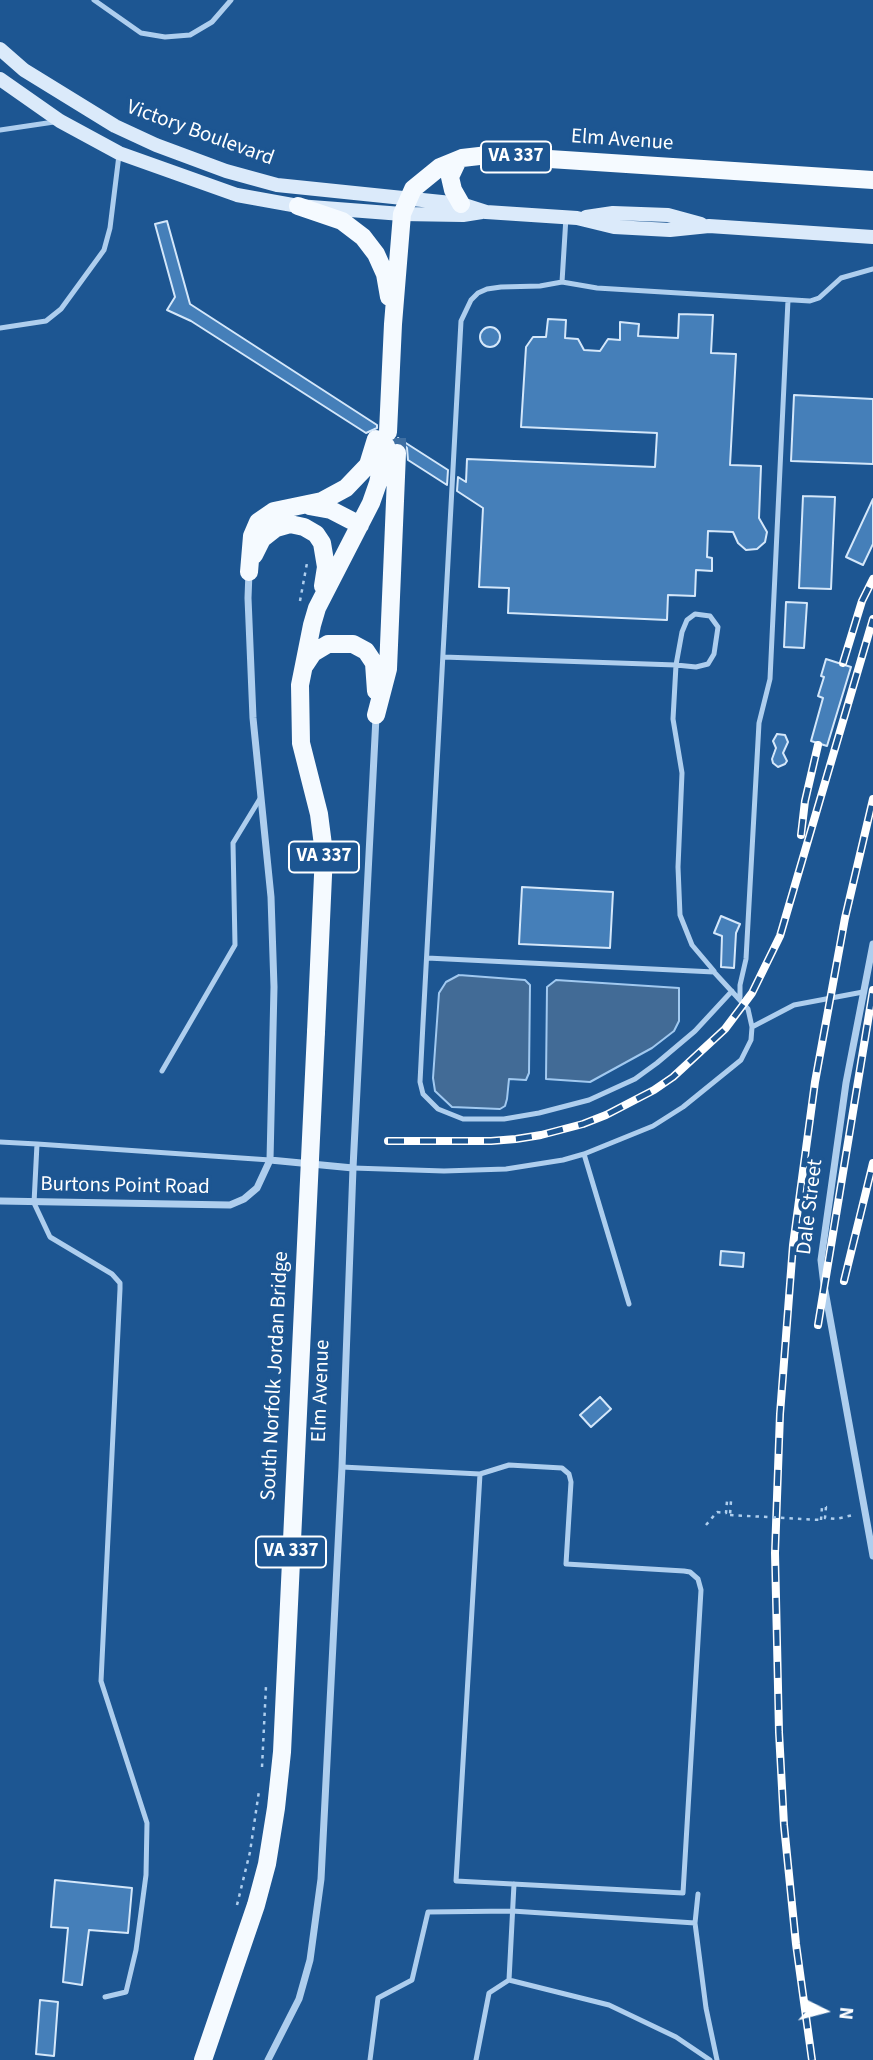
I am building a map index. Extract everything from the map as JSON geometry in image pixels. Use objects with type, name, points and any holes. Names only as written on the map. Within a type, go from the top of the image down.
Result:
[{"type":"main road","name":"Victory Boulevard","points":[[0,49],[24,70],[102,118],[156,145],[253,179],[405,207]]},
{"type":"main road","name":"Victory Boulevard","points":[[0,79],[61,121],[119,153],[224,191],[298,206],[405,207]]},
{"type":"main road","points":[[91,137],[102,118]]},
{"type":"main road","name":"Elm Avenue","points":[[405,207],[413,189],[431,173],[458,160],[488,155],[873,180]]},
{"type":"main road","points":[[458,160],[450,177],[453,190],[461,204]]},
{"type":"main road","points":[[405,207],[461,204],[486,212]]},
{"type":"main road","points":[[298,206],[342,221],[354,228],[369,244],[385,274],[393,324]]},
{"type":"main road","points":[[405,207],[463,215],[486,212],[571,218],[614,227],[656,230],[709,226],[873,237]]},
{"type":"main road","points":[[376,715],[388,669],[387,439],[393,324],[405,207]]},
{"type":"main road","points":[[249,572],[252,536],[258,522],[274,511],[305,506],[332,497],[362,474],[373,454],[387,439],[391,360]]},
{"type":"main road","name":"VA 337","points":[[301,678],[317,608],[360,525],[378,483],[387,439]]},
{"type":"main road","points":[[305,506],[331,510],[360,525]]},
{"type":"main road","points":[[249,572],[257,547],[269,532],[283,524],[304,527],[319,539],[325,554],[324,582],[317,608]]},
{"type":"main road","points":[[301,678],[313,653],[328,644],[345,642],[361,647],[371,657],[376,672],[376,715]]},
{"type":"main road","name":"South Norfolk Jordan Bridge","points":[[203,2060],[256,1905],[267,1864],[276,1808],[282,1739],[324,853],[319,814],[301,743],[301,678]]},
{"type":"street","points":[[249,572],[253,718],[272,909],[274,987],[270,1160],[353,1168]]},
{"type":"street","name":"Elm Avenue","points":[[268,2060],[299,1999],[317,1921],[342,1468],[353,1168],[376,715]]},
{"type":"street","name":"Dale Street","points":[[873,944],[846,1083],[821,1260],[873,1556]]},
{"type":"street","points":[[863,992],[873,990]]},
{"type":"street","name":"Burtons Point Road","points":[[0,1201],[230,1205],[244,1199],[257,1188],[270,1160]]},
{"type":"lane","points":[[94,0],[141,33],[165,37],[190,35],[212,22],[231,0]]},
{"type":"lane","points":[[0,130],[61,121]]},
{"type":"lane","points":[[0,328],[46,321],[61,309],[104,250],[110,228],[119,153]]},
{"type":"lane","points":[[562,282],[571,218]]},
{"type":"lane","points":[[732,991],[678,1047],[635,1079],[589,1100],[504,1119],[463,1119],[438,1109],[424,1094],[421,1082],[461,321],[471,300],[487,289],[562,282],[597,288],[815,300],[841,278],[873,270]]},
{"type":"lane","points":[[741,1000],[746,959],[759,723],[770,678],[788,300]]},
{"type":"lane","points":[[353,1168],[444,1171],[506,1169],[584,1154],[653,1126],[706,1090],[744,1056],[751,1040],[750,1015],[741,1000],[702,960],[685,932],[677,895],[681,793],[680,754],[673,719],[676,666],[678,646],[687,620],[695,614],[710,616],[718,627],[714,654],[708,664],[696,667],[676,666],[443,657]]},
{"type":"lane","points":[[162,1071],[235,945],[233,843],[261,797]]},
{"type":"lane","points":[[427,958],[714,972]]},
{"type":"lane","points":[[752,1027],[790,1006],[863,992]]},
{"type":"lane","points":[[0,1142],[270,1160]]},
{"type":"lane","points":[[37,1144],[34,1203],[50,1237],[112,1274],[120,1283],[101,1681],[147,1823],[147,1862],[136,1950],[126,1992],[105,1997]]},
{"type":"lane","points":[[584,1154],[629,1304]]},
{"type":"lane","points":[[342,1468],[480,1474],[509,1465],[558,1467],[566,1470],[571,1482],[566,1564],[684,1571],[695,1575],[701,1584],[683,1893],[456,1881],[480,1474]]},
{"type":"lane","points":[[509,1980],[514,1884]]},
{"type":"lane","points":[[698,1894],[695,1923],[716,2060]]},
{"type":"lane","points":[[370,2060],[378,1998],[412,1980],[428,1912],[512,1911],[695,1923]]},
{"type":"lane","points":[[476,2060],[489,1993],[509,1980],[609,2005],[676,2037],[710,2060]]},
{"type":"path","points":[[706,1525],[717,1512],[726,1513],[727,1501],[731,1501],[730,1514],[821,1520],[822,1507],[826,1507],[825,1518],[853,1516],[850,1502],[863,1496]]},
{"type":"path","points":[[262,1766],[267,1686]]},
{"type":"path","points":[[235,1910],[250,1852],[261,1780]]},
{"type":"water","points":[[459,975],[525,980],[530,985],[529,1073],[526,1080],[509,1079],[505,1106],[500,1109],[452,1107],[435,1091],[433,1078],[439,993],[446,982]]},
{"type":"water","points":[[556,980],[679,988],[679,1021],[674,1031],[652,1048],[590,1082],[546,1079],[547,987]]},
{"type":"building","points":[[167,221],[190,304],[377,425],[377,428],[366,433],[191,321],[167,310],[175,297],[155,224]]},
{"type":"building","points":[[679,314],[713,315],[711,353],[736,354],[730,465],[761,466],[759,518],[767,532],[765,542],[757,549],[746,550],[738,543],[733,532],[708,531],[707,557],[712,558],[712,571],[696,570],[695,596],[668,595],[667,620],[508,613],[509,588],[479,587],[483,508],[457,491],[458,477],[466,482],[467,459],[655,467],[657,433],[521,427],[526,347],[533,337],[546,337],[548,319],[566,320],[565,338],[578,339],[584,350],[600,351],[608,339],[620,340],[620,322],[639,324],[638,336],[678,338]]},
{"type":"building","points":[[490,327],[497,330],[500,337],[497,344],[490,347],[483,344],[480,337],[483,330]]},
{"type":"building","points":[[794,395],[873,399],[873,464],[791,461]]},
{"type":"building","points":[[398,438],[448,470],[447,485],[408,460],[407,448],[396,442]]},
{"type":"building","points":[[803,496],[835,497],[831,589],[799,588]]},
{"type":"building","points":[[873,499],[873,544],[863,565],[846,557]]},
{"type":"building","points":[[786,602],[807,603],[804,648],[784,647]]},
{"type":"building","points":[[826,659],[851,667],[827,746],[811,741],[823,698],[818,696]]},
{"type":"building","points":[[777,734],[785,735],[788,742],[783,753],[787,761],[778,767],[772,759],[776,748],[773,741]]},
{"type":"building","points":[[522,887],[613,892],[610,948],[519,944]]},
{"type":"building","points":[[721,916],[740,924],[736,933],[734,968],[721,967],[722,936],[714,933]]},
{"type":"building","points":[[721,1251],[744,1253],[743,1267],[720,1265]]},
{"type":"building","points":[[600,1397],[611,1409],[591,1427],[580,1415]]},
{"type":"building","points":[[55,1880],[132,1888],[128,1933],[89,1930],[82,1985],[63,1982],[68,1928],[51,1927]]},
{"type":"building","points":[[40,2000],[58,2002],[54,2056],[36,2054]]},
{"type":"tunnel","points":[[397,438],[397,453]]},
{"type":"railway","points":[[843,663],[862,601],[873,579]]},
{"type":"railway","points":[[388,1141],[516,1139],[583,1124],[654,1090],[673,1077],[725,1029],[752,993],[780,936],[873,619]]},
{"type":"railway","points":[[801,835],[805,801],[818,745]]},
{"type":"railway","points":[[812,2060],[796,1944],[784,1825],[779,1732],[775,1553],[780,1414],[793,1245],[815,1082],[845,918],[873,799]]},
{"type":"railway","points":[[818,1325],[873,990]]},
{"type":"railway","points":[[844,1281],[873,1163]]}]
